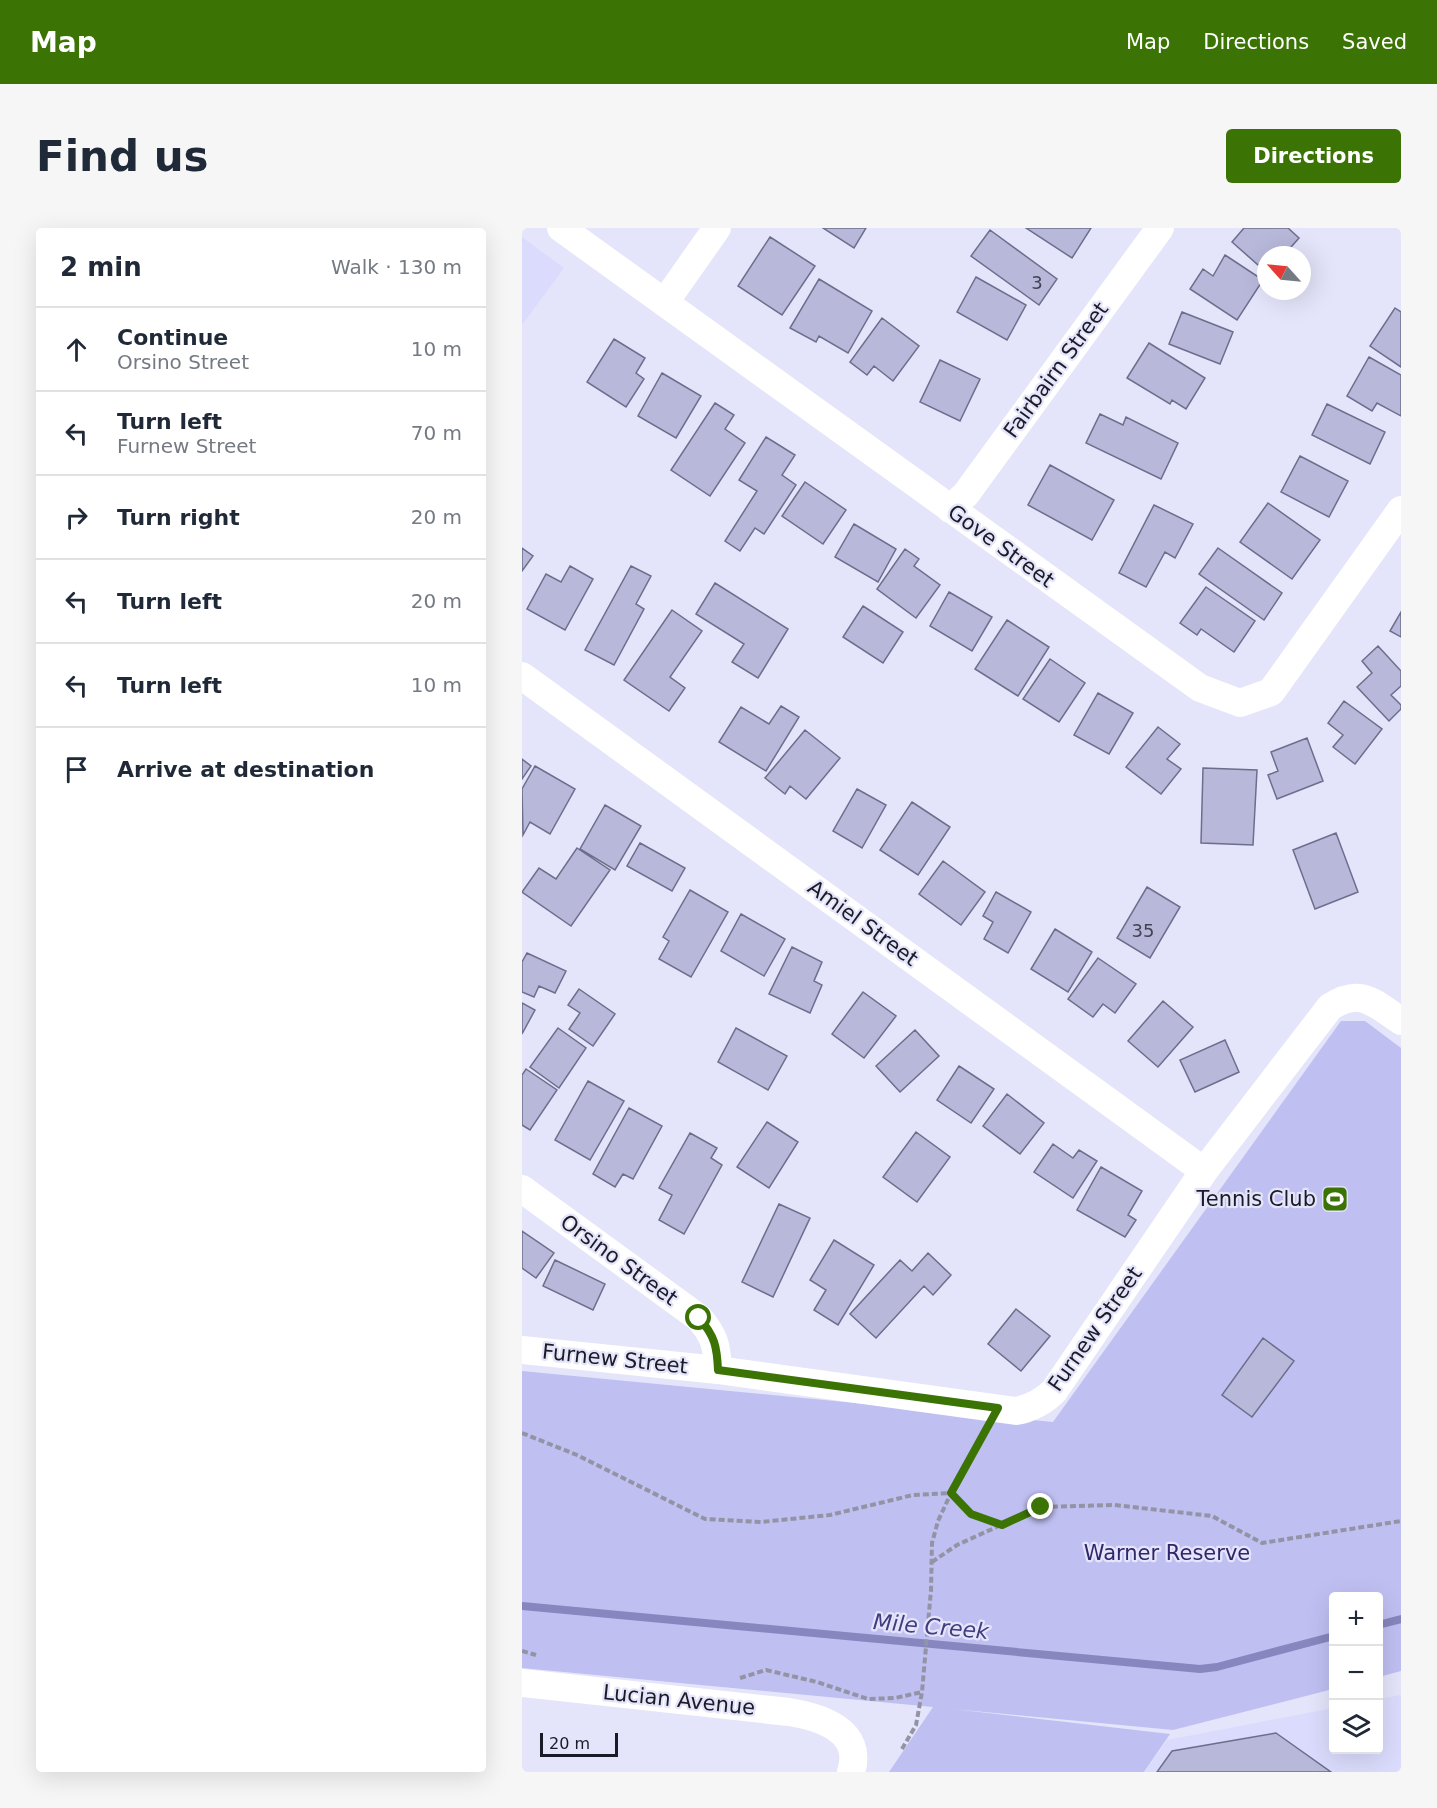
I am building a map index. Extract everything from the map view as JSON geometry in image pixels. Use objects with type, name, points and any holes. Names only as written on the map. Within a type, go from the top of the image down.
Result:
[{"type":"street","name":"Gove Street","points":[[561,228],[1200,688],[1240,703],[1270,692],[1401,510]]},
{"type":"street","points":[[664,302],[717,228]]},
{"type":"street","name":"Fairbairn Street","points":[[950,510],[966,494],[1160,228]]},
{"type":"street","name":"Amiel Street","points":[[522,676],[1204,1171]]},
{"type":"street","name":"Furnew Street","points":[[522,1350],[718,1370],[1016,1411],[1028,1409],[1046,1399],[1054,1391],[1204,1171],[1330,1007],[1341,1000],[1353,997],[1364,998],[1401,1021]]},
{"type":"street","name":"Orsino Street","points":[[522,1189],[699,1318],[710,1330],[717,1347],[718,1370]]},
{"type":"street","name":"Lucian Avenue","points":[[522,1683],[789,1712],[819,1718],[833,1726],[852,1745],[855,1758],[851,1772]]},
{"type":"path","points":[[902,1749],[916,1725],[922,1692],[931,1590],[932,1543],[938,1521],[998,1408]]},
{"type":"path","points":[[522,1433],[577,1455],[705,1520],[761,1522],[830,1515],[914,1495],[951,1493],[971,1514],[1002,1525]]},
{"type":"path","points":[[932,1562],[957,1545],[1041,1507],[1114,1505],[1212,1516],[1262,1543],[1401,1521]]},
{"type":"shaded area","points":[[522,237],[564,268],[522,325]]},
{"type":"shaded area","points":[[1401,1695],[1401,1772],[1145,1772],[1167,1740],[1329,1709],[1329,1754],[1383,1754],[1383,1698]]},
{"type":"green space","name":"Warner Reserve","points":[[1341,1021],[1365,1021],[1401,1048],[1401,1671],[1383,1676],[1383,1592],[1329,1592],[1329,1690],[1173,1730],[953,1709],[1170,1734],[1144,1772],[889,1772],[933,1707],[522,1668],[522,1371],[1053,1422]]},
{"type":"building","points":[[823,228],[866,228],[854,248]]},
{"type":"building","points":[[1026,228],[1091,228],[1072,258]]},
{"type":"building","points":[[1244,228],[1288,228],[1299,238],[1292,246],[1257,246],[1257,264],[1232,242]]},
{"type":"building","points":[[990,230],[1057,279],[1039,305],[971,256]]},
{"type":"building","points":[[770,237],[815,266],[782,315],[738,286]]},
{"type":"building","points":[[1225,255],[1257,276],[1257,289],[1237,320],[1190,289],[1203,269],[1213,276]]},
{"type":"building","points":[[976,277],[1026,305],[1007,340],[957,312]]},
{"type":"building","points":[[819,279],[872,311],[848,353],[819,336],[816,342],[790,328]]},
{"type":"building","points":[[1395,308],[1401,312],[1401,367],[1370,346]]},
{"type":"building","points":[[1182,312],[1233,332],[1220,364],[1169,344]]},
{"type":"building","points":[[882,318],[919,346],[893,381],[874,366],[867,375],[850,362]]},
{"type":"building","points":[[614,339],[645,358],[636,373],[644,379],[626,407],[587,382]]},
{"type":"building","points":[[1149,343],[1205,378],[1186,409],[1172,400],[1170,404],[1127,378]]},
{"type":"building","points":[[1369,357],[1401,375],[1401,416],[1377,403],[1372,411],[1347,396]]},
{"type":"building","points":[[940,360],[980,379],[960,421],[920,402]]},
{"type":"building","points":[[662,373],[701,396],[676,438],[638,416]]},
{"type":"building","points":[[715,403],[734,415],[725,429],[745,443],[710,496],[671,470]]},
{"type":"building","points":[[1327,404],[1385,432],[1370,464],[1312,435]]},
{"type":"building","points":[[1100,414],[1123,425],[1126,417],[1178,443],[1161,479],[1086,443]]},
{"type":"building","points":[[766,437],[795,455],[782,475],[796,485],[764,534],[755,528],[740,551],[725,541],[757,491],[739,480]]},
{"type":"building","points":[[1300,456],[1348,481],[1329,517],[1281,492]]},
{"type":"building","points":[[1050,465],[1114,500],[1092,540],[1028,505]]},
{"type":"building","points":[[805,482],[846,510],[823,544],[782,516]]},
{"type":"building","points":[[1268,503],[1320,540],[1292,579],[1240,542]]},
{"type":"building","points":[[1154,505],[1193,524],[1175,558],[1165,552],[1146,587],[1119,573]]},
{"type":"building","points":[[854,524],[896,549],[878,582],[835,557]]},
{"type":"building","points":[[522,548],[533,556],[522,571]]},
{"type":"building","points":[[1218,548],[1282,593],[1264,620],[1199,574]]},
{"type":"building","points":[[905,549],[919,559],[914,566],[940,585],[916,618],[877,589]]},
{"type":"building","points":[[570,566],[593,579],[565,630],[527,609],[546,574],[561,582]]},
{"type":"building","points":[[631,566],[651,576],[636,604],[644,609],[614,665],[585,650]]},
{"type":"building","points":[[715,583],[788,629],[758,678],[732,662],[744,644],[696,614]]},
{"type":"building","points":[[1206,587],[1255,621],[1234,652],[1201,629],[1197,635],[1180,623]]},
{"type":"building","points":[[949,592],[992,617],[972,651],[930,626]]},
{"type":"building","points":[[863,606],[903,632],[883,663],[843,637]]},
{"type":"building","points":[[672,610],[702,631],[670,677],[685,688],[669,711],[624,680]]},
{"type":"building","points":[[1401,612],[1401,637],[1390,631]]},
{"type":"building","points":[[1007,620],[1049,647],[1018,696],[975,669]]},
{"type":"building","points":[[1378,646],[1401,671],[1401,686],[1391,695],[1401,705],[1401,709],[1389,721],[1357,687],[1372,673],[1362,661]]},
{"type":"building","points":[[1050,659],[1085,683],[1059,722],[1023,699]]},
{"type":"building","points":[[1098,693],[1133,713],[1109,754],[1074,735]]},
{"type":"building","points":[[1344,701],[1382,729],[1355,764],[1333,747],[1343,735],[1328,723]]},
{"type":"building","points":[[781,706],[799,717],[766,771],[719,742],[741,707],[769,724]]},
{"type":"building","points":[[1158,727],[1180,744],[1167,759],[1181,769],[1161,794],[1126,767]]},
{"type":"building","points":[[805,730],[840,758],[806,799],[790,786],[785,794],[765,778]]},
{"type":"building","points":[[1307,738],[1323,781],[1277,799],[1268,775],[1278,771],[1271,752]]},
{"type":"building","points":[[522,759],[531,766],[522,779]]},
{"type":"building","points":[[535,766],[575,789],[550,834],[530,822],[523,835],[522,789]]},
{"type":"building","points":[[1203,768],[1257,770],[1253,845],[1201,843]]},
{"type":"building","points":[[857,789],[886,805],[862,848],[833,831]]},
{"type":"building","points":[[912,802],[950,827],[918,875],[880,850]]},
{"type":"building","points":[[605,805],[641,826],[615,870],[580,849]]},
{"type":"building","points":[[1336,833],[1358,892],[1315,909],[1293,850]]},
{"type":"building","points":[[640,843],[685,868],[672,891],[627,866]]},
{"type":"building","points":[[577,848],[610,870],[571,926],[522,892],[539,868],[556,879]]},
{"type":"building","points":[[943,861],[985,892],[961,925],[919,894]]},
{"type":"building","points":[[1147,887],[1180,907],[1150,958],[1117,938]]},
{"type":"building","points":[[690,890],[728,912],[691,977],[659,959],[669,941],[663,937]]},
{"type":"building","points":[[996,892],[1031,912],[1008,953],[984,939],[993,922],[983,916]]},
{"type":"building","points":[[741,914],[785,939],[764,976],[721,951]]},
{"type":"building","points":[[1055,929],[1092,952],[1068,992],[1031,969]]},
{"type":"building","points":[[792,947],[822,962],[814,981],[822,985],[810,1013],[769,994]]},
{"type":"building","points":[[527,953],[566,971],[555,993],[539,986],[534,997],[522,992],[522,962]]},
{"type":"building","points":[[1098,958],[1136,984],[1115,1013],[1103,1004],[1093,1017],[1068,999]]},
{"type":"building","points":[[579,989],[615,1014],[593,1046],[569,1029],[580,1013],[568,1005]]},
{"type":"building","points":[[863,992],[896,1016],[864,1058],[832,1034]]},
{"type":"building","points":[[1163,1001],[1193,1027],[1158,1067],[1128,1041]]},
{"type":"building","points":[[522,1003],[535,1010],[522,1034]]},
{"type":"building","points":[[558,1028],[586,1048],[559,1088],[530,1067]]},
{"type":"building","points":[[736,1028],[787,1056],[768,1090],[718,1062]]},
{"type":"building","points":[[915,1030],[939,1056],[900,1092],[876,1066]]},
{"type":"building","points":[[1225,1040],[1239,1072],[1195,1092],[1180,1060]]},
{"type":"building","points":[[959,1066],[994,1089],[971,1123],[937,1100]]},
{"type":"building","points":[[526,1069],[557,1090],[530,1130],[522,1125],[522,1075]]},
{"type":"building","points":[[588,1081],[624,1101],[590,1160],[555,1140]]},
{"type":"building","points":[[1007,1094],[1044,1123],[1020,1154],[983,1126]]},
{"type":"building","points":[[629,1108],[662,1126],[633,1179],[623,1174],[615,1187],[593,1174]]},
{"type":"building","points":[[767,1122],[798,1142],[769,1188],[737,1167]]},
{"type":"building","points":[[916,1132],[950,1157],[917,1202],[883,1177]]},
{"type":"building","points":[[690,1133],[717,1148],[711,1158],[722,1165],[684,1234],[659,1220],[672,1195],[659,1188]]},
{"type":"building","points":[[1053,1144],[1073,1158],[1079,1150],[1097,1161],[1073,1198],[1034,1172]]},
{"type":"building","points":[[1101,1167],[1142,1191],[1128,1215],[1136,1220],[1125,1237],[1077,1210]]},
{"type":"building","points":[[779,1204],[810,1218],[773,1297],[742,1282]]},
{"type":"building","points":[[522,1231],[554,1253],[536,1278],[522,1268]]},
{"type":"building","points":[[834,1240],[874,1265],[838,1325],[814,1310],[826,1290],[810,1280]]},
{"type":"building","points":[[928,1253],[951,1275],[933,1295],[924,1286],[876,1338],[850,1314],[900,1260],[912,1271]]},
{"type":"building","points":[[555,1260],[605,1284],[593,1310],[543,1286]]},
{"type":"building","points":[[1016,1309],[1050,1336],[1021,1371],[988,1344]]},
{"type":"building","points":[[1263,1338],[1294,1361],[1252,1417],[1222,1395]]},
{"type":"building","points":[[1276,1733],[1331,1772],[1157,1772],[1172,1751]]},
{"type":"waterway","name":"Mile Creek","points":[[522,1606],[1200,1669],[1217,1667],[1329,1637]]},
{"type":"waterway","name":"Mile Creek","points":[[1383,1624],[1401,1619]]},
{"type":"place","name":"Tennis Club","points":[[1335,1199]]},
{"type":"route","points":[[699,1318],[710,1330],[717,1347],[718,1370],[998,1408],[951,1493],[971,1514],[1002,1525],[1041,1507]]}]
